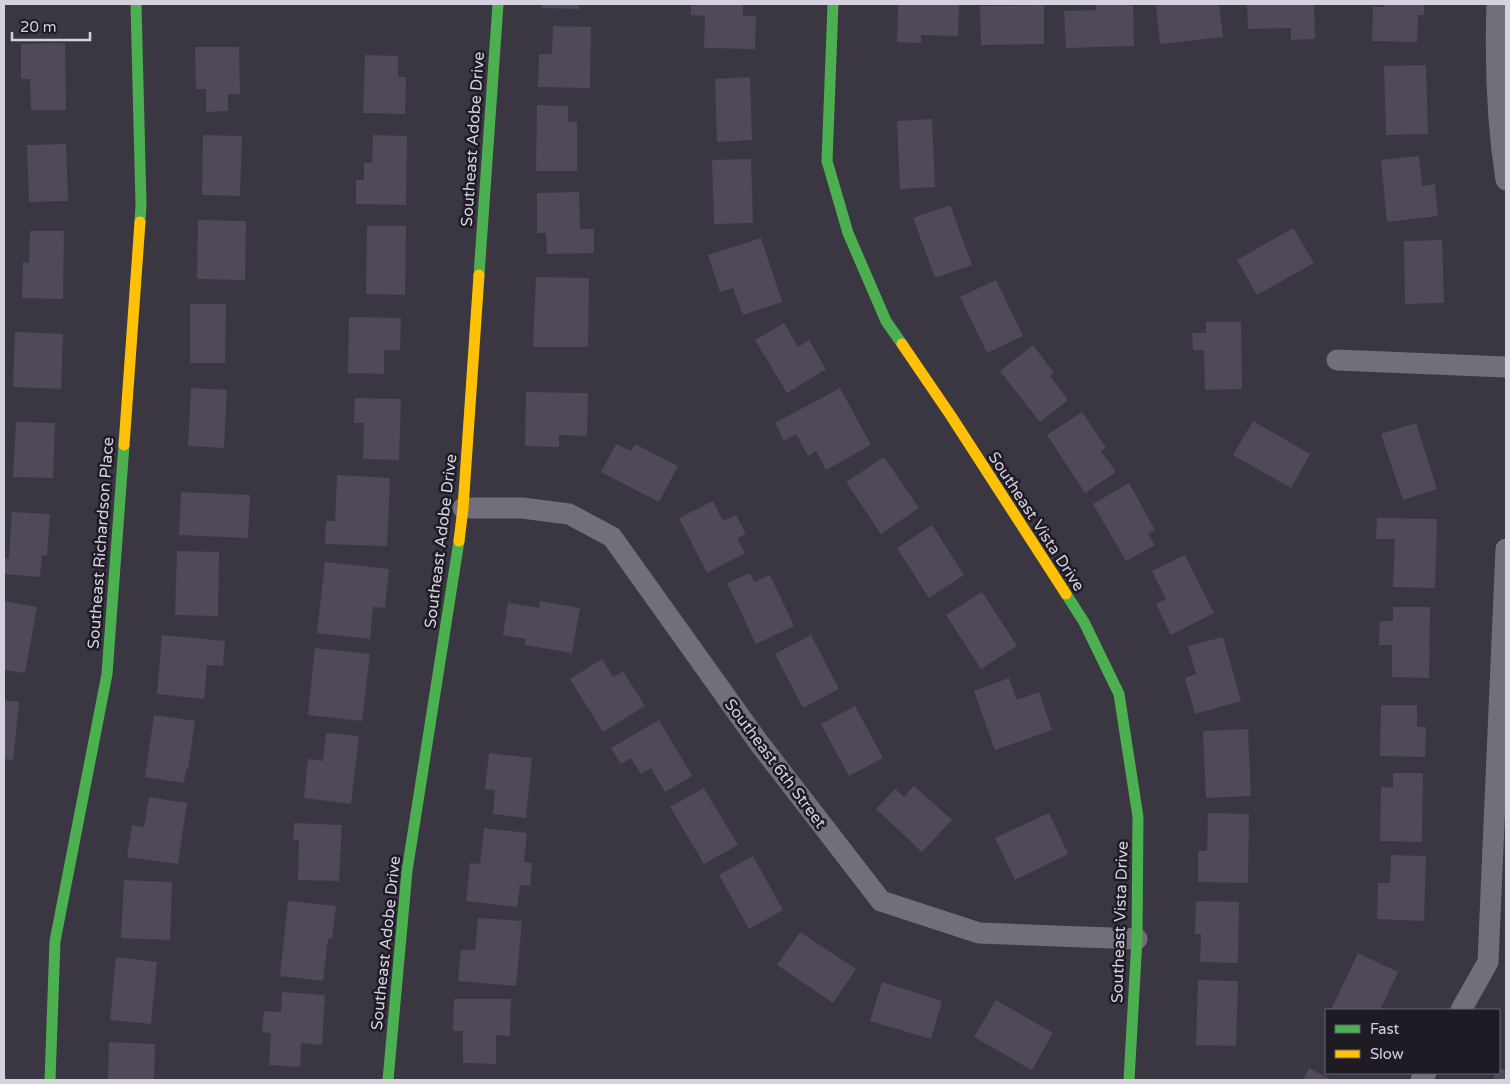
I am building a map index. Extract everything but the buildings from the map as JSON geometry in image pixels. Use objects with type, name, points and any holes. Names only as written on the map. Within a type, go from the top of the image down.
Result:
[{"type":"street","name":"Southeast Richardson Place","points":[[50,1080],[55,941],[107,674],[141,205],[136,4]]},
{"type":"street","name":"Southeast Adobe Drive","points":[[388,1080],[407,871],[457,561],[463,508],[498,4]]},
{"type":"street","name":"Southeast Vista Drive","points":[[833,4],[827,161],[848,234],[886,321],[951,416],[1084,622],[1119,694],[1138,817],[1137,939],[1129,1080]]},
{"type":"street","points":[[1497,4],[1496,48],[1502,156],[1506,180]]},
{"type":"street","points":[[1337,360],[1506,367]]},
{"type":"street","name":"Southeast 6th Street","points":[[463,508],[522,508],[569,514],[612,537],[759,743],[880,901],[979,933],[1137,939]]},
{"type":"street","points":[[1462,1009],[1488,962],[1506,548]]},
{"type":"traffic: fast","points":[[136,4],[140,222]]},
{"type":"traffic: fast","points":[[479,275],[498,4]]},
{"type":"traffic: fast","points":[[833,4],[827,161],[848,233],[886,321],[902,344]]},
{"type":"traffic: fast","points":[[50,1080],[55,941],[107,674],[124,445]]},
{"type":"traffic: fast","points":[[388,1080],[407,871],[459,541]]},
{"type":"traffic: fast","points":[[1066,594],[1084,622],[1119,694],[1138,817],[1137,939],[1129,1080]]},
{"type":"traffic: slow","points":[[124,445],[140,222]]},
{"type":"traffic: slow","points":[[459,541],[463,508],[479,275]]},
{"type":"traffic: slow","points":[[902,344],[1066,594]]}]
